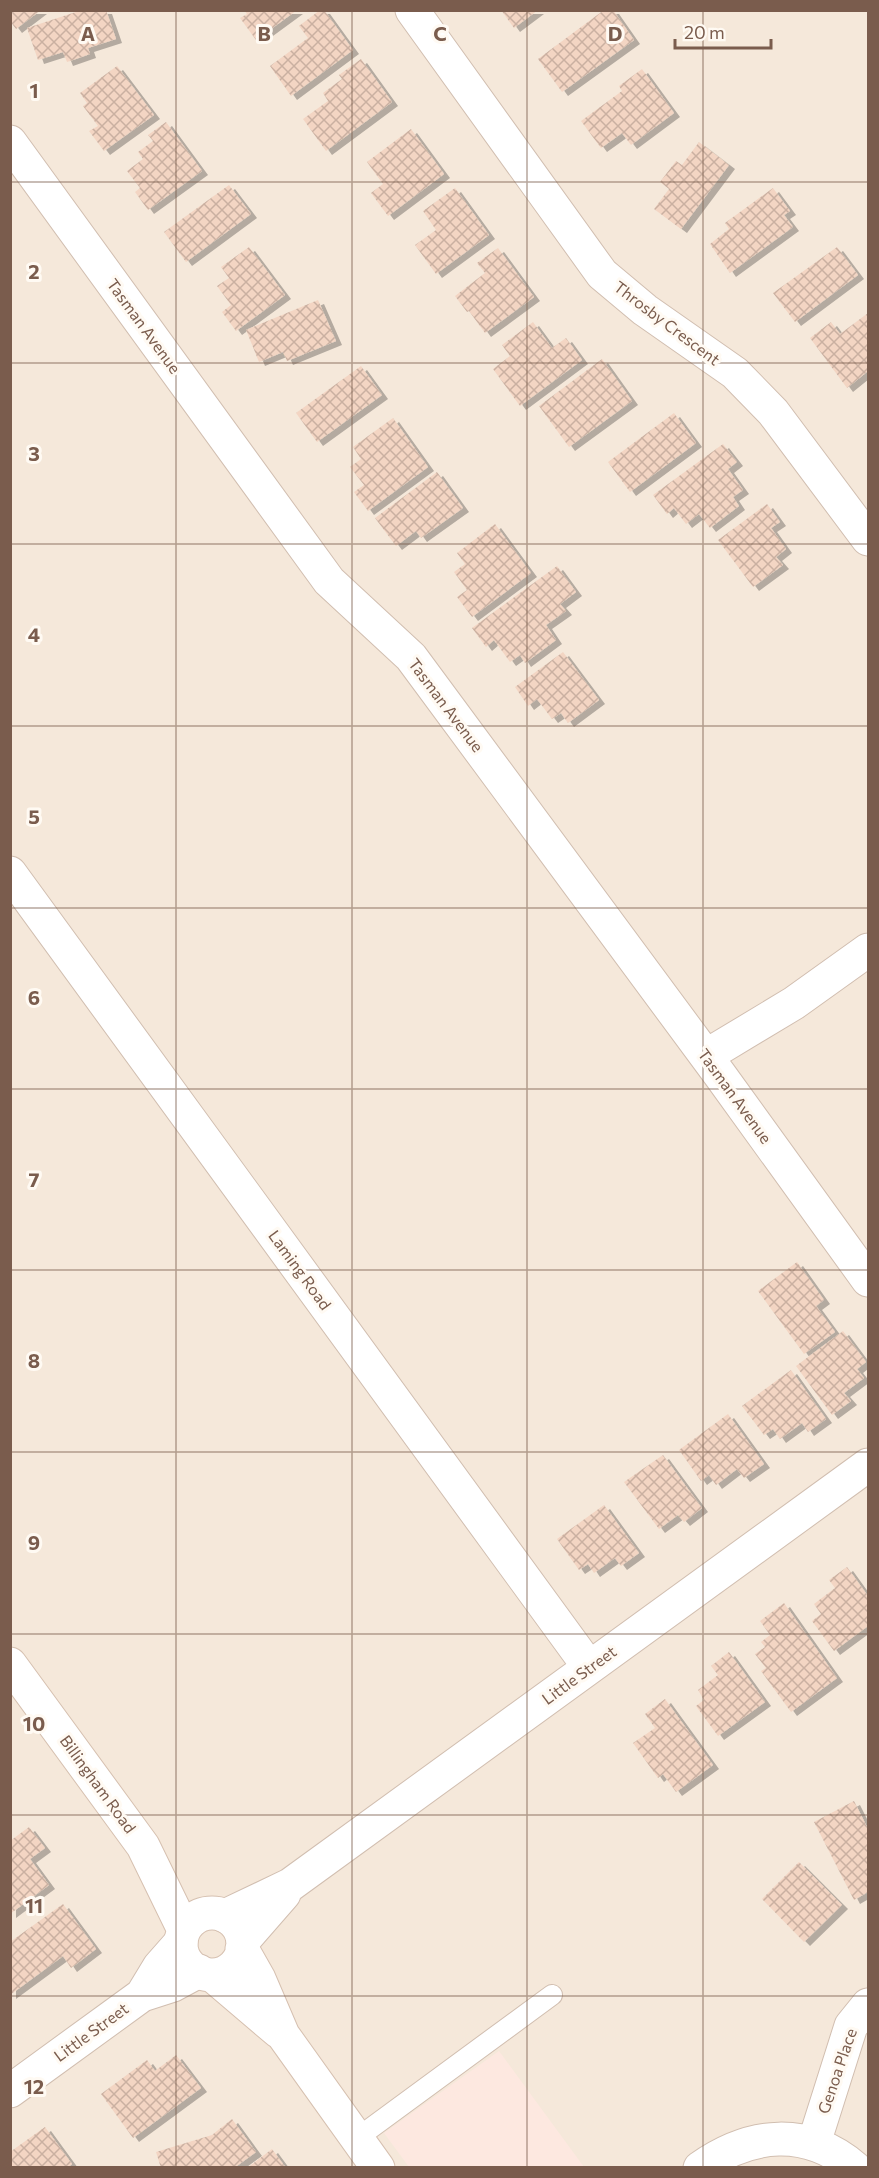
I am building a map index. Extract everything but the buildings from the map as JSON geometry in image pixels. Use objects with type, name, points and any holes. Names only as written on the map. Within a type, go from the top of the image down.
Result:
[{"type":"street","name":"Throsby Crescent","points":[[412,10],[602,274],[645,310],[735,373],[773,412],[868,539]]},
{"type":"street","name":"Tasman Avenue","points":[[10,141],[329,581],[411,657],[868,1280]]},
{"type":"street","name":"Laming Road","points":[[10,873],[589,1667]]},
{"type":"street","points":[[713,1066],[868,950]]},
{"type":"street","name":"Little Street","points":[[230,1930],[868,1465]]},
{"type":"street","name":"Billingham Road","points":[[10,1664],[143,1846],[230,1930],[259,1979],[283,2035],[378,2168]]},
{"type":"street","name":"Billingham Road","points":[[143,1846],[183,1936]]},
{"type":"street","points":[[193,1919],[230,1930],[240,1957],[229,1970],[206,1973],[191,1966],[185,1959],[183,1936],[193,1919]]},
{"type":"street","name":"Little Street","points":[[142,1995],[159,1967],[183,1936]]},
{"type":"street","name":"Little Street","points":[[10,2091],[142,1995],[206,1973]]},
{"type":"street","name":"Billingham Road","points":[[206,1973],[283,2035]]},
{"type":"street","name":"Genoa Place","points":[[814,2143],[851,2026],[868,2005]]},
{"type":"street","points":[[700,2168],[737,2146],[758,2141],[783,2140],[814,2143],[838,2154],[855,2168]]},
{"type":"lane","points":[[356,2139],[552,1995]]},
{"type":"shaded area","points":[[11,11],[868,11],[868,2167],[11,2167]]},
{"type":"shaded area","points":[[499,2051],[584,2167],[409,2167],[384,2133]]}]
